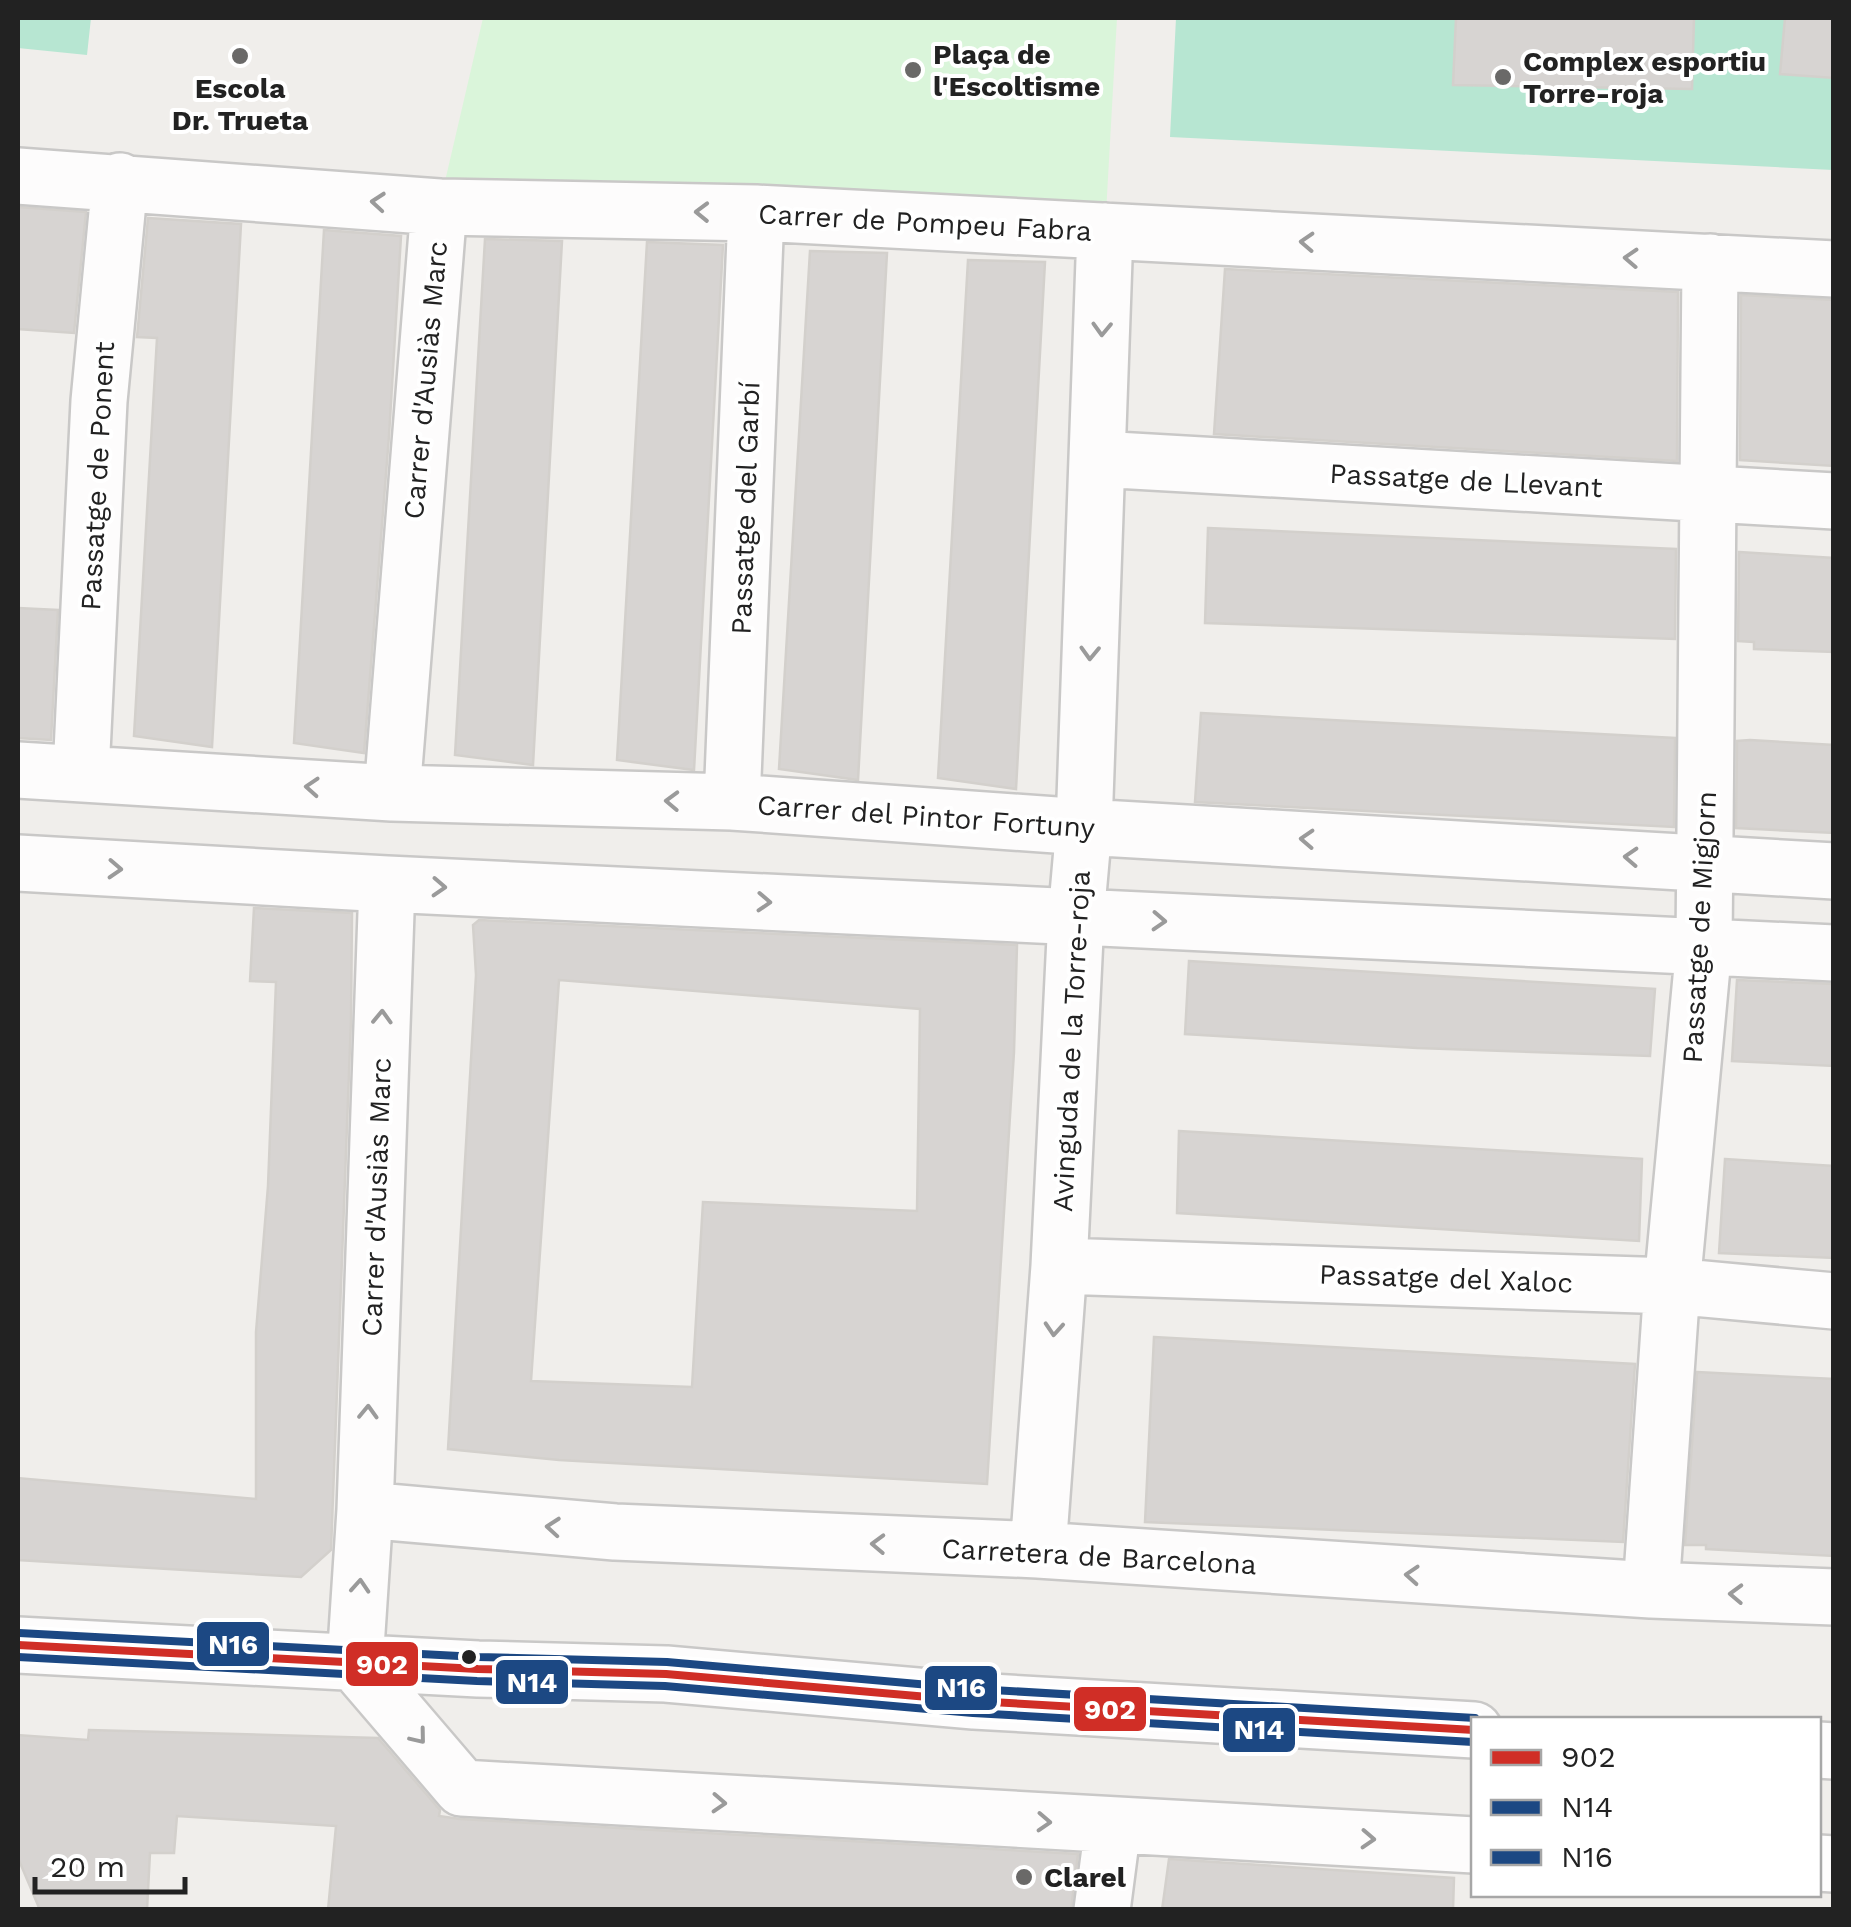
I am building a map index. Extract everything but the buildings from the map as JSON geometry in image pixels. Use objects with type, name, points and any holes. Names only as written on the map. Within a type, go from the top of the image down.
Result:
[{"type":"street","name":"Carrer de Pompeu Fabra","points":[[18,176],[439,207],[756,213],[1834,269]]},
{"type":"street","name":"Passatge de Ponent","points":[[84,772],[99,402],[120,181]]},
{"type":"street","name":"Carrer d'Ausiàs Marc","points":[[392,793],[439,207]]},
{"type":"street","name":"Passatge del Garbí","points":[[732,802],[756,213]]},
{"type":"street","name":"Avinguda de la Torre-roja","points":[[1038,1550],[1084,827],[1105,231]]},
{"type":"street","name":"Passatge de Migjorn","points":[[1651,1590],[1672,1286],[1704,946],[1710,262]]},
{"type":"street","name":"Passatge de Llevant","points":[[1098,458],[1834,501]]},
{"type":"street","name":"Carrer del Pintor Fortuny","points":[[18,770],[392,793],[732,802],[1834,871]]},
{"type":"street","points":[[18,863],[1834,953]]},
{"type":"street","name":"Carrer d'Ausiàs Marc","points":[[355,1663],[365,1510],[387,884]]},
{"type":"street","name":"Passatge del Xaloc","points":[[1058,1266],[1672,1286],[1834,1301]]},
{"type":"street","name":"Carretera de Barcelona","points":[[365,1510],[615,1532],[1038,1550],[1651,1590],[1834,1597]]},
{"type":"street","points":[[18,1646],[666,1674],[974,1702],[1471,1730]]},
{"type":"street","points":[[355,1663],[462,1788],[1107,1867],[1471,1845]]},
{"type":"green space","points":[[18,18],[91,18],[87,55],[18,48]]},
{"type":"green space","points":[[483,18],[1117,18],[1105,231],[439,207]]},
{"type":"green space","name":"Complex esportiu Torre-roja","points":[[1176,18],[1833,18],[1833,170],[1170,137]]},
{"type":"transit line","name":"N16","points":[[19,1633],[478,1657],[667,1662],[975,1689],[1471,1718]]},
{"type":"transit line","name":"902","points":[[18,1645],[478,1669],[666,1674],[974,1701],[1471,1730]]},
{"type":"transit line","name":"N14","points":[[18,1657],[477,1681],[665,1686],[973,1713],[1471,1742]]},
{"type":"place","name":"Escola Dr. Trueta","points":[[240,56]]},
{"type":"place","name":"Plaça de l'Escoltisme","points":[[913,70]]},
{"type":"place","name":"Complex esportiu Torre-roja","points":[[1503,77]]},
{"type":"place","name":"Clarel","points":[[1024,1877]]}]
